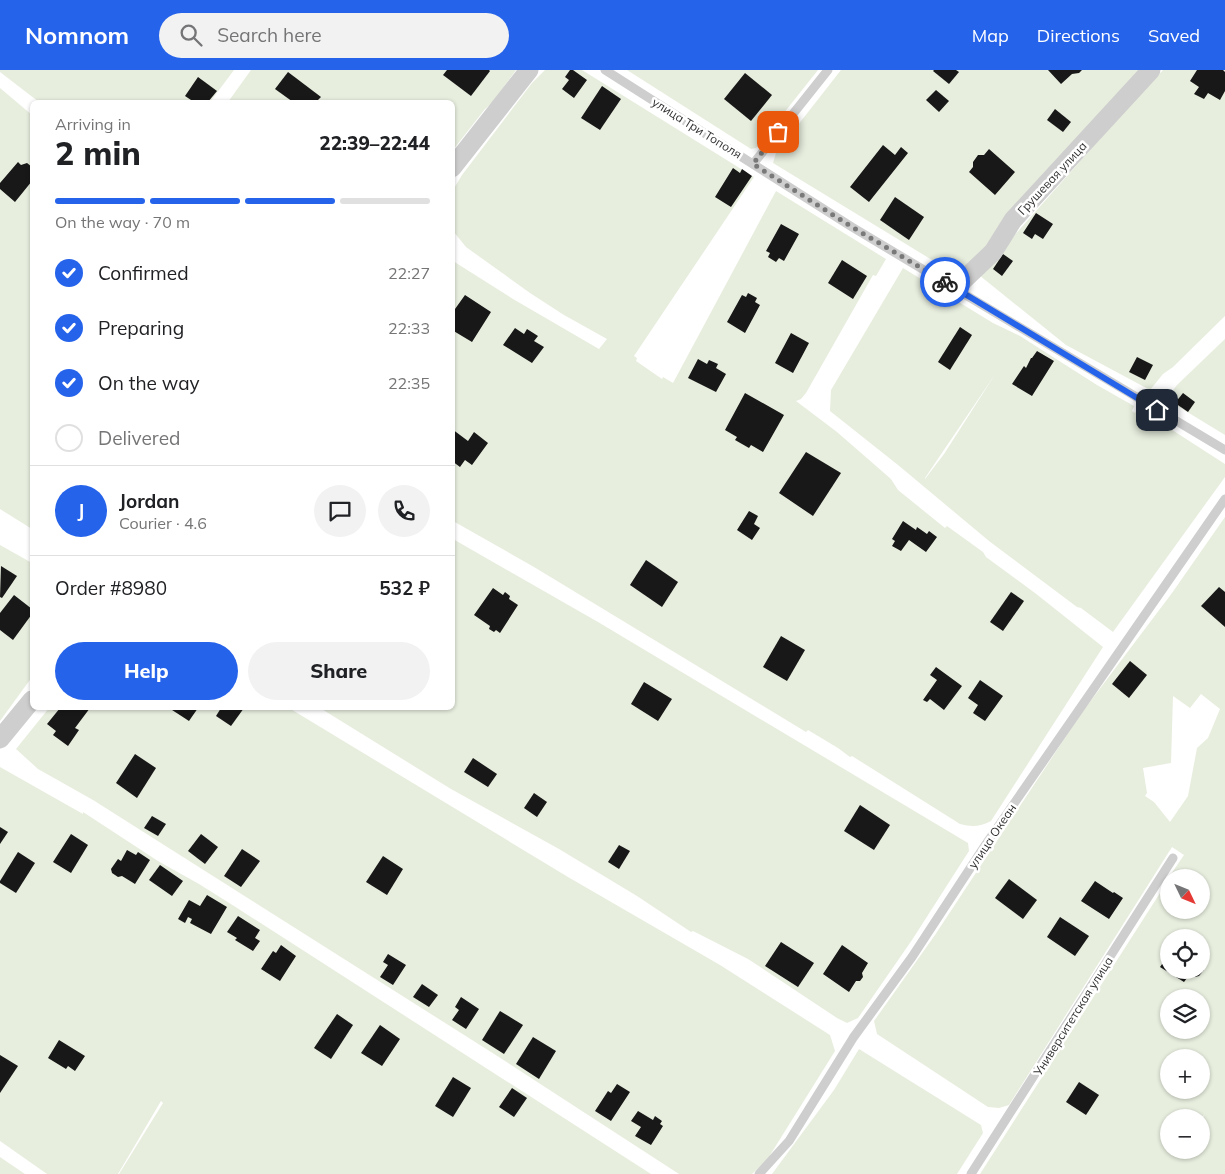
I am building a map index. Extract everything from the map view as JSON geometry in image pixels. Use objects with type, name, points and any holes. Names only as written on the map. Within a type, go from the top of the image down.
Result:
[{"type":"street","points":[[455,164],[529,70]]},
{"type":"street","name":"Грушевая улица","points":[[954,288],[993,252],[1013,220],[1151,70]]},
{"type":"street","points":[[0,739],[30,702]]},
{"type":"lane","name":"улица Три Тополя","points":[[605,70],[852,227],[1225,450]]},
{"type":"lane","points":[[753,164],[828,70]]},
{"type":"lane","name":"улица Океан","points":[[759,1174],[789,1141],[853,1038],[912,957],[992,836],[1225,499]]},
{"type":"lane","name":"Университетская улица","points":[[971,1174],[1173,858]]},
{"type":"green space","points":[[0,70],[234,70],[212,100],[36,100],[0,72]]},
{"type":"green space","points":[[251,70],[516,70],[492,103],[485,109],[455,147],[455,100],[229,100]]},
{"type":"green space","points":[[545,70],[582,70],[754,177],[634,356],[637,358],[636,361],[662,379],[663,377],[673,383],[776,191],[886,259],[876,276],[873,275],[806,393],[801,399],[796,401],[837,432],[891,479],[898,490],[945,528],[947,526],[983,552],[986,557],[1103,647],[991,821],[976,826],[960,824],[852,756],[850,757],[808,730],[806,732],[534,567],[455,522],[455,262],[513,299],[599,349],[607,339],[530,293],[466,247],[455,233],[455,187],[532,83]]},
{"type":"green space","points":[[627,70],[818,70],[756,148],[751,149]]},
{"type":"green space","points":[[841,70],[1141,70],[987,250],[955,274],[773,163],[776,153]]},
{"type":"green space","points":[[1163,70],[1225,70],[1225,316],[1173,367],[1163,374],[1150,390],[1066,345],[979,275]]},
{"type":"green space","points":[[0,88],[30,113],[30,528],[0,509]]},
{"type":"green space","points":[[903,268],[993,323],[1020,336],[1134,406],[1132,411],[1135,413],[1138,408],[1225,464],[1225,477],[1113,632],[989,541],[830,411],[831,390]],"holes":[[[996,373],[944,454],[925,479]]]},
{"type":"green space","points":[[1225,339],[1225,435],[1166,399],[1177,385]]},
{"type":"green space","points":[[1225,517],[1225,1174],[980,1174],[1160,893],[1160,919],[1210,919],[1210,869],[1174,869],[1184,855],[1172,847],[1009,1105],[999,1108],[988,1107],[877,1034],[874,1021],[935,935],[1080,715],[1172,593]],"holes":[[[1201,694],[1220,709],[1208,738],[1197,748],[1188,796],[1170,822],[1154,802],[1145,796],[1147,793],[1143,768],[1171,763],[1173,696],[1190,708]]]},
{"type":"green space","points":[[455,540],[598,622],[968,843],[969,851],[912,940],[858,1018],[847,1023],[748,959],[693,931],[691,932],[637,896],[559,849],[451,789],[323,710],[455,710]]},
{"type":"green space","points":[[0,545],[30,562],[30,680],[0,721]]},
{"type":"green space","points":[[47,710],[292,710],[568,877],[720,965],[830,1035],[835,1051],[767,1160],[752,1174],[679,1174],[502,1059],[93,800],[38,769],[16,749]]},
{"type":"green space","points":[[0,767],[83,814],[83,812],[158,861],[199,884],[651,1174],[119,1174],[163,1103],[161,1101],[118,1174],[47,1174],[0,1141]]},
{"type":"green space","points":[[859,1049],[981,1125],[983,1133],[957,1174],[772,1174],[834,1090]]},
{"type":"green space","points":[[0,1157],[25,1174],[0,1174]]},
{"type":"building","points":[[447,70],[490,71],[471,96],[443,75]]},
{"type":"building","points":[[570,70],[573,70],[587,80],[574,98],[562,89],[569,80],[565,77]]},
{"type":"building","points":[[934,70],[956,70],[959,72],[949,84]]},
{"type":"building","points":[[1048,70],[1082,70],[1079,73],[1072,74],[1061,84]]},
{"type":"building","points":[[1197,70],[1223,70],[1225,72],[1225,91],[1220,100],[1208,93],[1204,99],[1194,94],[1199,87],[1190,81]]},
{"type":"building","points":[[288,72],[321,97],[318,100],[290,100],[275,89]]},
{"type":"building","points":[[745,73],[772,95],[751,121],[724,99]]},
{"type":"building","points":[[198,77],[217,91],[210,100],[191,100],[185,96]]},
{"type":"building","points":[[602,86],[621,99],[600,130],[581,118]]},
{"type":"building","points":[[936,90],[949,101],[939,112],[926,100]]},
{"type":"building","points":[[1055,109],[1071,122],[1063,132],[1047,120]]},
{"type":"building","points":[[883,145],[895,155],[901,147],[908,153],[869,202],[850,187]]},
{"type":"building","points":[[989,149],[1015,172],[995,195],[969,172],[978,155],[984,155]]},
{"type":"building","points":[[18,162],[21,165],[27,163],[30,165],[30,183],[15,202],[0,189],[0,183]]},
{"type":"building","points":[[733,168],[740,173],[742,169],[752,176],[731,207],[715,197]]},
{"type":"building","points":[[895,197],[924,217],[909,240],[880,220]]},
{"type":"building","points":[[1036,213],[1053,224],[1043,239],[1035,234],[1032,239],[1023,233]]},
{"type":"building","points":[[781,224],[799,234],[784,261],[779,258],[776,262],[768,257],[770,253],[766,251]]},
{"type":"building","points":[[1003,254],[1013,261],[1002,276],[993,269]]},
{"type":"building","points":[[842,260],[867,276],[853,299],[828,283]]},
{"type":"building","points":[[748,293],[757,298],[755,302],[760,305],[745,333],[727,322],[742,295],[746,297]]},
{"type":"building","points":[[465,295],[491,312],[472,342],[455,332],[455,309]]},
{"type":"building","points":[[960,327],[972,335],[950,370],[938,362]]},
{"type":"building","points":[[515,328],[524,334],[527,329],[538,336],[534,341],[544,347],[532,363],[503,345]]},
{"type":"building","points":[[791,333],[809,343],[793,373],[775,363]]},
{"type":"building","points":[[1037,351],[1054,361],[1032,396],[1012,384]]},
{"type":"building","points":[[1137,357],[1153,365],[1145,380],[1129,372]]},
{"type":"building","points":[[698,359],[707,364],[709,360],[718,364],[716,368],[726,374],[716,392],[688,378]]},
{"type":"building","points":[[745,393],[784,415],[763,452],[751,445],[749,448],[735,440],[737,437],[725,430]]},
{"type":"building","points":[[1183,393],[1195,402],[1188,412],[1175,403]]},
{"type":"building","points":[[455,431],[468,441],[474,432],[488,443],[472,465],[465,460],[460,467],[455,463]]},
{"type":"building","points":[[806,452],[841,473],[813,516],[779,493]]},
{"type":"building","points":[[749,511],[758,516],[754,524],[760,528],[752,540],[737,530]]},
{"type":"building","points":[[903,521],[916,530],[917,527],[927,534],[929,531],[937,537],[926,552],[909,540],[901,551],[892,546],[895,541],[892,539]]},
{"type":"building","points":[[646,560],[678,582],[662,607],[630,585]]},
{"type":"building","points":[[1,566],[17,576],[2,598],[0,597]]},
{"type":"building","points":[[1219,587],[1225,592],[1225,627],[1201,606]]},
{"type":"building","points":[[493,588],[503,595],[505,592],[510,596],[509,599],[518,605],[500,633],[489,629],[490,626],[474,615]]},
{"type":"building","points":[[1011,592],[1024,601],[1003,631],[990,622]]},
{"type":"building","points":[[14,595],[30,607],[30,617],[13,640],[0,630],[0,613]]},
{"type":"building","points":[[781,636],[805,650],[787,681],[763,667]]},
{"type":"building","points":[[1130,661],[1147,675],[1129,698],[1112,684]]},
{"type":"building","points":[[936,667],[962,686],[944,710],[930,699],[927,702],[923,700],[937,680],[930,675]]},
{"type":"building","points":[[980,680],[1003,696],[985,721],[973,713],[978,705],[968,698]]},
{"type":"building","points":[[644,682],[672,699],[658,721],[631,704]]},
{"type":"building","points":[[58,710],[88,710],[75,728],[79,730],[68,746],[53,735],[56,731],[47,724]]},
{"type":"building","points":[[172,710],[197,710],[189,721]]},
{"type":"building","points":[[220,710],[243,710],[231,726],[216,716]]},
{"type":"building","points":[[135,754],[156,768],[137,798],[116,783]]},
{"type":"building","points":[[473,758],[497,774],[488,787],[464,772]]},
{"type":"building","points":[[534,793],[547,802],[537,817],[524,808]]},
{"type":"building","points":[[860,805],[890,825],[874,850],[844,831]]},
{"type":"building","points":[[152,816],[166,824],[158,836],[144,828]]},
{"type":"building","points":[[0,827],[8,832],[0,844]]},
{"type":"building","points":[[71,834],[88,845],[71,873],[53,862]]},
{"type":"building","points":[[201,834],[218,847],[205,864],[188,851]]},
{"type":"building","points":[[619,845],[630,851],[619,869],[608,862]]},
{"type":"building","points":[[242,849],[260,861],[241,887],[224,876]]},
{"type":"building","points":[[127,850],[136,855],[138,852],[150,860],[135,884],[122,876],[118,877],[112,873],[111,869],[118,859],[121,861]]},
{"type":"building","points":[[18,852],[35,863],[16,893],[0,883],[0,881]]},
{"type":"building","points":[[383,856],[403,869],[387,895],[366,882]]},
{"type":"building","points":[[160,865],[183,881],[172,896],[149,880]]},
{"type":"building","points":[[1009,879],[1037,900],[1023,919],[995,898]]},
{"type":"building","points":[[1095,881],[1123,898],[1109,919],[1081,901]]},
{"type":"building","points":[[207,895],[227,907],[211,934],[190,923],[192,919],[188,917],[185,923],[178,919],[189,900],[200,906]]},
{"type":"building","points":[[238,916],[260,930],[255,938],[260,941],[253,951],[235,940],[237,938],[227,932]]},
{"type":"building","points":[[1060,917],[1089,936],[1075,956],[1047,937]]},
{"type":"building","points":[[781,942],[814,963],[798,987],[765,966]]},
{"type":"building","points":[[281,945],[296,956],[280,981],[261,969],[273,951],[276,953]]},
{"type":"building","points":[[842,945],[868,963],[862,973],[863,977],[860,981],[856,981],[849,992],[823,974]]},
{"type":"building","points":[[388,954],[406,965],[393,985],[380,977],[388,965],[383,962]]},
{"type":"building","points":[[422,984],[438,995],[429,1007],[413,997]]},
{"type":"building","points":[[461,997],[479,1009],[466,1029],[452,1020],[459,1010],[455,1007]]},
{"type":"building","points":[[500,1011],[523,1025],[504,1054],[482,1040]]},
{"type":"building","points":[[337,1014],[353,1025],[331,1059],[314,1048]]},
{"type":"building","points":[[380,1025],[400,1039],[382,1066],[361,1053]]},
{"type":"building","points":[[533,1037],[556,1051],[539,1079],[516,1064]]},
{"type":"building","points":[[59,1040],[85,1056],[75,1071],[68,1066],[66,1069],[48,1058]]},
{"type":"building","points":[[0,1055],[18,1066],[0,1093]]},
{"type":"building","points":[[453,1077],[471,1088],[453,1117],[435,1106]]},
{"type":"building","points":[[1079,1082],[1099,1095],[1086,1115],[1066,1102]]},
{"type":"building","points":[[617,1084],[630,1092],[611,1121],[595,1111],[608,1091],[611,1093]]},
{"type":"building","points":[[512,1088],[527,1098],[514,1117],[499,1107]]},
{"type":"building","points":[[638,1111],[653,1120],[655,1116],[662,1121],[660,1124],[663,1126],[651,1145],[635,1136],[641,1127],[631,1121]]},
{"type":"way so far","points":[[778,132],[753,164],[852,227],[945,282]]},
{"type":"route","points":[[945,282],[1157,410]]}]
